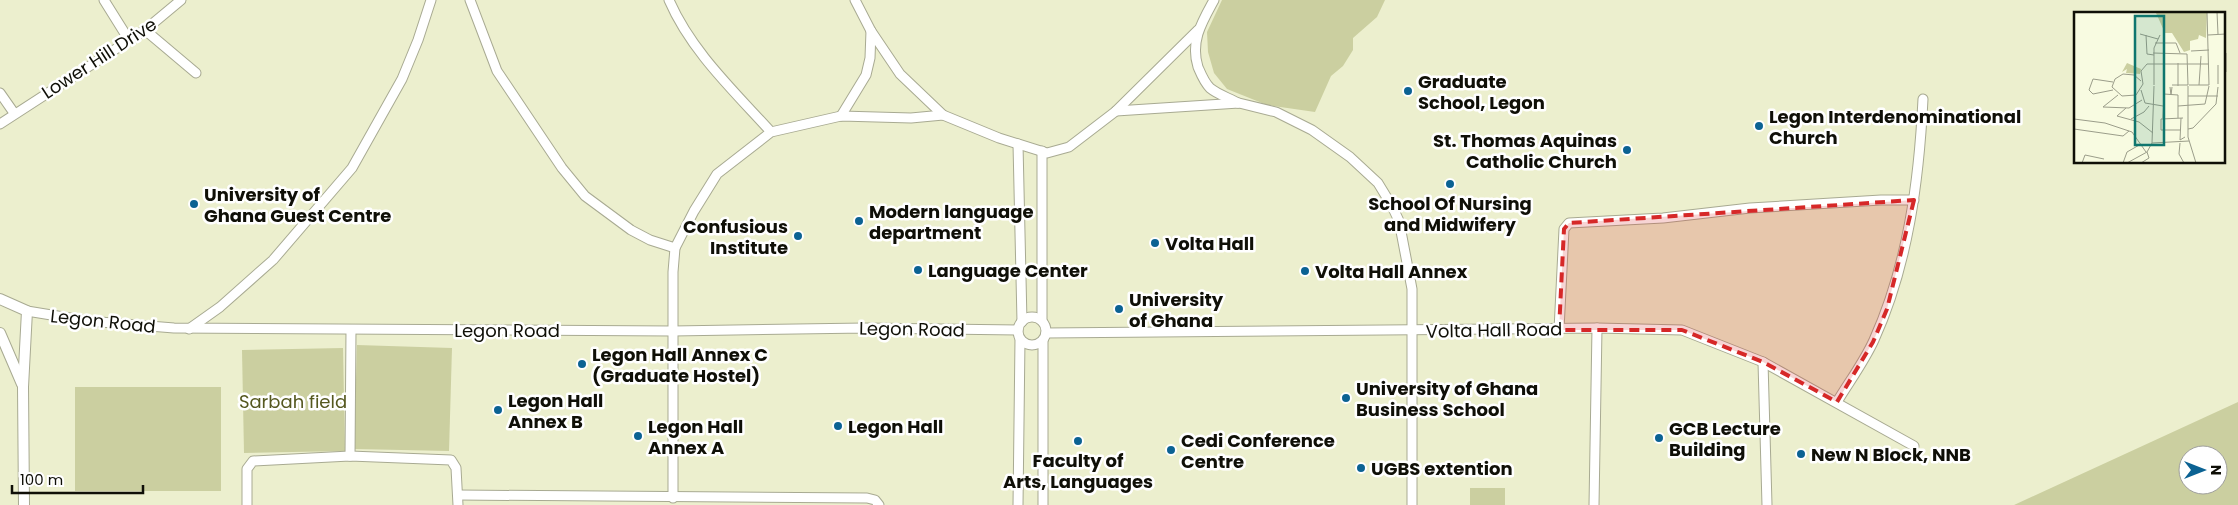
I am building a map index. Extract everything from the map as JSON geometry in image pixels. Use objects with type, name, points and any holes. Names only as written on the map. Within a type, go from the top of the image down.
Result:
[{"type":"street","points":[[104,0],[129,40]]},
{"type":"street","name":"Lower Hill Drive","points":[[0,124],[14,113],[145,30],[181,0]]},
{"type":"street","points":[[189,329],[220,307],[273,260],[352,168],[402,79],[418,40],[431,0]]},
{"type":"street","points":[[470,0],[497,71],[562,168],[585,196],[631,230],[650,240],[675,248]]},
{"type":"street","points":[[669,0],[684,27],[717,72],[771,132]]},
{"type":"street","points":[[855,0],[870,31],[900,74],[943,115],[1047,153],[1069,147],[1116,111],[1198,30]]},
{"type":"street","points":[[1214,0],[1198,30],[1194,43],[1196,60],[1202,76],[1210,88],[1239,103],[1276,112],[1312,130],[1350,157],[1378,183],[1399,221],[1412,289],[1412,505]]},
{"type":"street","points":[[145,30],[196,73]]},
{"type":"street","points":[[841,116],[866,75],[870,58],[870,31]]},
{"type":"street","points":[[0,93],[14,113]]},
{"type":"street","points":[[1837,402],[1874,342],[1887,309],[1900,266],[1914,200],[1920,160],[1923,99]]},
{"type":"street","points":[[1116,111],[1239,103]]},
{"type":"street","points":[[673,498],[675,248],[694,211],[717,174],[771,132],[841,116],[910,118],[943,115]]},
{"type":"street","points":[[1018,144],[1020,330],[1018,505]]},
{"type":"street","points":[[1042,151],[1042,321],[1045,336],[1043,505]]},
{"type":"street","points":[[1559,330],[1564,229],[1569,223],[1663,218],[1750,208],[1881,200],[1914,200]]},
{"type":"street","name":"Legon Road","points":[[0,299],[27,311],[88,320],[189,329],[673,331],[865,328],[1020,330]]},
{"type":"street","points":[[24,505],[23,388],[27,311]]},
{"type":"street","points":[[1020,330],[1030,317],[1042,321]]},
{"type":"street","points":[[1594,505],[1597,328]]},
{"type":"street","name":"Volta Hall Road","points":[[1045,336],[1597,328],[1682,330],[1763,362],[1914,446]]},
{"type":"street","points":[[350,456],[351,330]]},
{"type":"street","points":[[1020,330],[1025,344],[1031,346],[1038,344],[1045,336]]},
{"type":"street","points":[[0,334],[23,388]]},
{"type":"street","points":[[1763,362],[1767,505]]},
{"type":"street","points":[[247,505],[246,469],[253,461],[350,456],[448,459],[454,462],[456,468],[458,505]]},
{"type":"street","points":[[458,495],[538,501],[673,498],[868,498],[875,500],[879,505]]},
{"type":"highlighted area","points":[[1914,200],[1887,309],[1873,342],[1837,402],[1763,362],[1682,330],[1559,330],[1564,229],[1569,223]]},
{"type":"shaded area","name":"University of Ghana","points":[[0,0],[2238,0],[2238,505],[0,505]]},
{"type":"green space","points":[[1222,0],[1385,0],[1377,17],[1353,38],[1353,50],[1343,66],[1331,76],[1315,112],[1267,105],[1227,89],[1214,73],[1208,52],[1207,32]]},
{"type":"green space","name":"Sarbah field","points":[[357,345],[452,348],[449,451],[354,449]]},
{"type":"green space","name":"Sarbah field","points":[[343,348],[345,451],[244,453],[242,350]]},
{"type":"green space","points":[[75,387],[221,387],[221,491],[75,491]]},
{"type":"green space","points":[[2238,402],[2238,505],[2014,505]]},
{"type":"green space","points":[[1470,488],[1505,488],[1505,505],[1470,505]]},
{"type":"place","name":"Graduate School, Legon","points":[[1408,91]]},
{"type":"place","name":"Legon Interdenominational Church","points":[[1759,126]]},
{"type":"place","name":"St. Thomas Aquinas Catholic Church","points":[[1627,150]]},
{"type":"place","name":"School Of Nursing and Midwifery","points":[[1450,184]]},
{"type":"place","name":"University of Ghana Guest Centre","points":[[194,204]]},
{"type":"place","name":"Modern language department","points":[[859,221]]},
{"type":"place","name":"Confusious Institute","points":[[798,236]]},
{"type":"place","name":"Volta Hall","points":[[1155,243]]},
{"type":"place","name":"Language Center","points":[[918,270]]},
{"type":"place","name":"Volta Hall Annex","points":[[1305,271]]},
{"type":"place","name":"University of Ghana","points":[[1119,309]]},
{"type":"place","name":"Legon Hall Annex C (Graduate Hostel)","points":[[582,364]]},
{"type":"place","name":"University of Ghana Business School","points":[[1346,398]]},
{"type":"place","name":"Legon Hall Annex B","points":[[498,410]]},
{"type":"place","name":"Legon Hall","points":[[838,426]]},
{"type":"place","name":"Legon Hall Annex A","points":[[638,436]]},
{"type":"place","name":"GCB Lecture Building","points":[[1659,438]]},
{"type":"place","name":"Faculty of Arts, Languages","points":[[1078,441]]},
{"type":"place","name":"Cedi Conference Centre","points":[[1171,450]]},
{"type":"place","name":"New N Block, NNB","points":[[1801,454]]},
{"type":"place","name":"UGBS extention","points":[[1361,468]]}]
